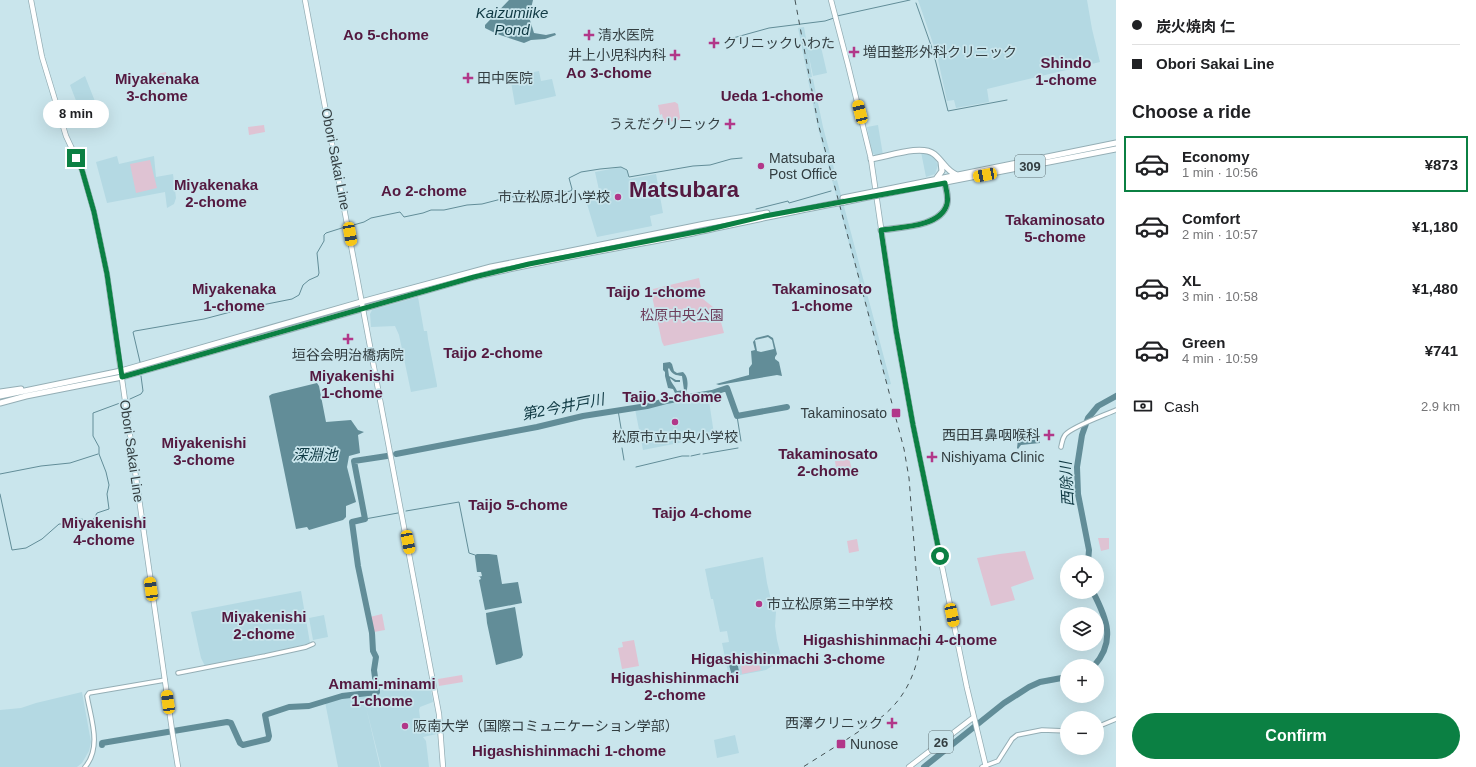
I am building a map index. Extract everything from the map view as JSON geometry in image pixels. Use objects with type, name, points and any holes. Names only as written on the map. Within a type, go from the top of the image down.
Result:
[{"type":"highway","name":"309","points":[[879,193],[957,175],[1116,143]]},
{"type":"highway","name":"309","points":[[0,403],[26,393],[122,374],[362,305],[529,264],[677,236],[837,201],[945,183],[1116,149]]},
{"type":"highway","points":[[871,159],[921,150],[932,153],[951,173],[957,175]]},
{"type":"highway","points":[[935,180],[942,171],[941,161]]},
{"type":"highway","points":[[881,230],[927,222],[937,218],[942,214],[947,203],[948,197],[945,183]]},
{"type":"highway","name":"309","points":[[0,392],[21,389],[26,393]]},
{"type":"highway","points":[[0,396],[26,393]]},
{"type":"highway","points":[[0,400],[26,393]]},
{"type":"main road","name":"Obori Sakai Line","points":[[31,0],[42,58],[66,136],[82,170],[94,212],[107,274],[178,767]]},
{"type":"main road","name":"Obori Sakai Line","points":[[305,0],[439,714],[443,767]]},
{"type":"main road","points":[[831,0],[871,159],[896,330],[913,425],[985,766]]},
{"type":"main road","name":"26","points":[[909,767],[974,717]]},
{"type":"street","points":[[1061,447],[1062,439],[1066,433],[1116,410]]},
{"type":"street","points":[[178,673],[265,656],[306,647],[312,644]]},
{"type":"street","points":[[85,767],[91,761],[95,746],[87,696],[89,693],[165,680]]},
{"type":"street","points":[[1104,724],[1116,719]]},
{"type":"street","points":[[985,766],[998,761],[1012,739],[1017,735],[1042,730],[1060,731]]},
{"type":"shaded area","points":[[918,0],[1087,0],[1100,62],[987,89],[989,102],[956,108],[954,100],[947,101],[937,55]]},
{"type":"shaded area","points":[[804,27],[808,50],[821,47],[827,73],[813,76],[808,52],[812,77],[808,78],[798,28]]},
{"type":"shaded area","points":[[539,71],[541,81],[552,79],[556,96],[515,105],[511,82],[524,80],[523,74]]},
{"type":"shaded area","points":[[85,76],[96,104],[80,111],[70,85]]},
{"type":"shaded area","points":[[813,79],[823,127],[891,384],[887,385],[818,128],[808,80]]},
{"type":"shaded area","points":[[878,125],[883,155],[877,156],[872,153],[867,127]]},
{"type":"shaded area","points":[[921,152],[931,155],[935,159],[938,165],[935,174],[926,177]]},
{"type":"shaded area","points":[[117,156],[119,164],[154,156],[156,177],[173,174],[176,198],[174,204],[167,208],[165,192],[107,203],[96,162]]},
{"type":"shaded area","points":[[621,167],[627,171],[629,179],[656,174],[663,213],[650,216],[652,226],[597,237],[584,194],[599,190],[595,172]]},
{"type":"shaded area","points":[[418,297],[424,331],[427,331],[437,387],[411,392],[399,335],[395,326],[371,327],[370,314],[372,310]]},
{"type":"shaded area","name":"松原市立中央小学校","points":[[720,391],[716,399],[709,401],[714,434],[694,440],[643,450],[635,409],[712,394]]},
{"type":"shaded area","points":[[763,557],[767,583],[773,608],[776,612],[775,626],[783,664],[772,666],[766,670],[729,677],[722,643],[729,642],[727,631],[720,632],[705,569]]},
{"type":"shaded area","points":[[301,591],[310,643],[255,657],[205,666],[201,658],[191,612]]},
{"type":"shaded area","points":[[324,615],[328,637],[313,640],[309,618]]},
{"type":"shaded area","points":[[429,680],[433,702],[420,707],[419,710],[421,725],[436,722],[437,734],[423,737],[426,741],[429,767],[381,767],[366,707],[380,767],[338,767],[325,702],[340,698],[374,694],[368,704],[375,694],[378,693],[378,691]]},
{"type":"shaded area","points":[[82,692],[91,742],[89,751],[82,763],[77,767],[0,767],[0,710],[21,708]]},
{"type":"shaded area","points":[[735,735],[739,753],[717,758],[714,740]]},
{"type":"green space","points":[[166,72],[168,81],[144,86],[142,78]]},
{"type":"green space","points":[[675,102],[678,104],[679,120],[664,123],[662,114],[660,115],[658,105]]},
{"type":"green space","points":[[264,125],[265,132],[249,135],[248,127]]},
{"type":"green space","points":[[150,160],[157,188],[136,193],[130,164]]},
{"type":"green space","name":"松原中央公園","points":[[699,278],[703,299],[718,311],[724,333],[664,346],[652,296],[653,289]]},
{"type":"green space","points":[[849,458],[853,474],[847,474],[846,472],[836,468],[835,461]]},
{"type":"green space","points":[[1098,538],[1109,538],[1109,549],[1101,551]]},
{"type":"green space","points":[[857,539],[859,551],[849,553],[847,541]]},
{"type":"green space","points":[[1025,551],[1034,579],[1011,587],[1015,600],[991,606],[977,558]]},
{"type":"green space","points":[[382,614],[385,630],[374,632],[370,617]]},
{"type":"green space","points":[[634,640],[639,666],[622,669],[618,648],[623,647],[622,642]]},
{"type":"green space","points":[[759,661],[761,670],[742,674],[741,665]]},
{"type":"green space","points":[[462,675],[463,682],[439,686],[438,679]]},
{"type":"water","name":"Kaizumiike Pond","points":[[509,0],[533,0],[529,17],[534,33],[546,35],[555,33],[556,35],[545,39],[531,40],[524,43],[497,34],[485,28],[485,25]]},
{"type":"water","points":[[768,335],[773,338],[777,354],[775,359],[779,362],[782,376],[777,375],[719,385],[716,384],[749,375],[749,368],[752,364],[751,351],[755,350],[753,342],[756,338]],"holes":[[[768,337],[772,340],[774,349],[761,352],[757,351],[755,340]]]},
{"type":"water","points":[[670,362],[674,371],[677,373],[683,372],[685,374],[688,382],[686,393],[676,395],[673,389],[668,388],[665,372],[663,370],[663,363]],"holes":[[[669,368],[676,375],[682,376],[684,390],[677,391],[670,378],[675,382],[680,382],[680,380],[676,380],[669,376]]]},
{"type":"water","name":"深淵池","points":[[317,383],[319,386],[326,422],[351,420],[358,430],[364,432],[358,435],[360,453],[349,456],[347,467],[356,502],[346,506],[346,517],[343,520],[309,530],[307,527],[296,529],[269,396]]},
{"type":"water","points":[[1036,428],[1040,443],[1021,445],[1018,449],[1016,430]]},
{"type":"water","points":[[475,555],[497,555],[502,584],[518,582],[522,603],[485,610],[479,580],[481,579],[478,577],[482,576],[481,572],[477,572]]},
{"type":"water","points":[[515,607],[523,655],[521,658],[496,665],[486,613]]},
{"type":"water","points":[[736,658],[739,671],[731,673],[728,660]]},
{"type":"waterway","points":[[837,16],[910,0]]},
{"type":"waterway","points":[[916,3],[933,51],[948,111],[1007,100]]},
{"type":"waterway","points":[[733,38],[769,28],[825,21],[834,18]]},
{"type":"waterway","points":[[350,226],[364,222],[371,218],[400,212],[404,217],[431,210],[444,210],[467,205],[482,204],[509,197],[539,196],[571,191],[572,189],[569,178],[581,172],[621,167],[627,170],[629,177],[693,166],[710,165],[731,159],[742,158]]},
{"type":"waterway","points":[[756,209],[788,201],[789,203],[831,191]]},
{"type":"waterway","points":[[140,362],[133,332],[135,331],[204,319],[242,309],[292,299],[299,295],[303,285],[309,280],[318,276],[317,253],[324,241],[324,235],[345,227]]},
{"type":"waterway","points":[[130,399],[141,394],[143,391],[141,376]]},
{"type":"waterway","name":"第2今井戸川","points":[[396,454],[537,427],[583,416],[647,406],[712,393],[727,388],[737,416],[787,407]]},
{"type":"waterway","name":"西除川","points":[[1089,555],[1089,550],[1078,494],[1077,467],[1082,435],[1088,418],[1098,406],[1116,396]]},
{"type":"waterway","points":[[0,494],[12,550],[26,548],[42,539],[59,524],[67,524],[73,520],[82,519],[89,523],[92,522],[97,513],[109,509],[107,494],[109,485],[99,454],[99,447],[93,436],[93,413],[120,403]]},
{"type":"waterway","points":[[618,410],[623,440]]},
{"type":"waterway","points":[[737,416],[741,441]]},
{"type":"waterway","points":[[622,448],[624,460]]},
{"type":"waterway","points":[[703,454],[738,448]]},
{"type":"waterway","points":[[0,474],[41,466],[70,463],[98,454]]},
{"type":"waterway","points":[[691,456],[700,454]]},
{"type":"waterway","points":[[102,745],[102,743],[227,722],[231,723],[240,743],[243,745],[268,739],[269,736],[265,715],[289,707],[309,706],[342,696],[377,692],[374,670],[376,657],[373,651],[372,633],[358,566],[352,522],[365,519],[354,461],[387,456]]},
{"type":"waterway","points":[[636,467],[682,456],[689,456]]},
{"type":"waterway","points":[[406,511],[459,502],[469,553],[475,555]]},
{"type":"waterway","points":[[365,519],[398,513]]},
{"type":"waterway","name":"西除川","points":[[1096,599],[1102,611],[1107,630],[1105,648],[1099,659]]},
{"type":"waterway","name":"西除川","points":[[924,767],[1004,703],[1029,687],[1040,682],[1060,678]]},
{"type":"railway","points":[[795,0],[818,123],[904,449],[909,478],[921,634],[918,659],[910,681],[897,702],[879,719],[803,767]]},
{"type":"place","name":"清水医院","points":[[589,35]]},
{"type":"place","name":"クリニックいわた","points":[[714,43]]},
{"type":"place","name":"増田整形外科クリニック","points":[[854,52]]},
{"type":"place","name":"井上小児科内科","points":[[675,55]]},
{"type":"place","name":"田中医院","points":[[468,78]]},
{"type":"place","name":"うえだクリニック","points":[[730,124]]},
{"type":"place","name":"Matsubara Post Office","points":[[761,166]]},
{"type":"place","name":"市立松原北小学校","points":[[618,197]]},
{"type":"place","name":"垣谷会明治橋病院","points":[[348,339]]},
{"type":"place","name":"Takaminosato","points":[[896,413]]},
{"type":"place","name":"松原市立中央小学校","points":[[675,422]]},
{"type":"place","name":"西田耳鼻咽喉科","points":[[1049,435]]},
{"type":"place","name":"Nishiyama Clinic","points":[[932,457]]},
{"type":"place","name":"市立松原第三中学校","points":[[759,604]]},
{"type":"place","name":"西澤クリニック","points":[[892,723]]},
{"type":"place","name":"阪南大学（国際コミュニケーション学部）","points":[[405,726]]},
{"type":"place","name":"Nunose","points":[[841,744]]},
{"type":"district","name":"Ao 5-chome","points":[[386,35]]},
{"type":"district","name":"Shindo 1-chome","points":[[1066,72]]},
{"type":"district","name":"Ao 3-chome","points":[[609,73]]},
{"type":"district","name":"Miyakenaka 3-chome","points":[[157,88]]},
{"type":"district","name":"Ueda 1-chome","points":[[772,96]]},
{"type":"district","name":"Matsubara","points":[[684,189]]},
{"type":"district","name":"Ao 2-chome","points":[[424,191]]},
{"type":"district","name":"Miyakenaka 2-chome","points":[[216,194]]},
{"type":"district","name":"Takaminosato 5-chome","points":[[1055,228]]},
{"type":"district","name":"Taijo 1-chome","points":[[656,292]]},
{"type":"district","name":"Miyakenaka 1-chome","points":[[234,298]]},
{"type":"district","name":"Takaminosato 1-chome","points":[[822,298]]},
{"type":"district","name":"Taijo 2-chome","points":[[493,353]]},
{"type":"district","name":"Miyakenishi 1-chome","points":[[352,384]]},
{"type":"district","name":"Taijo 3-chome","points":[[672,397]]},
{"type":"district","name":"Miyakenishi 3-chome","points":[[204,452]]},
{"type":"district","name":"Takaminosato 2-chome","points":[[828,462]]},
{"type":"district","name":"Taijo 5-chome","points":[[518,505]]},
{"type":"district","name":"Taijo 4-chome","points":[[702,513]]},
{"type":"district","name":"Miyakenishi 4-chome","points":[[104,532]]},
{"type":"district","name":"Miyakenishi 2-chome","points":[[264,626]]},
{"type":"district","name":"Higashishinmachi 4-chome","points":[[900,640]]},
{"type":"district","name":"Higashishinmachi 3-chome","points":[[788,659]]},
{"type":"district","name":"Higashishinmachi 2-chome","points":[[675,686]]},
{"type":"district","name":"Amami-minami 1-chome","points":[[382,692]]},
{"type":"district","name":"Higashishinmachi 1-chome","points":[[569,751]]},
{"type":"route","points":[[76,158],[82,170],[94,212],[107,274],[122,377],[386,301],[529,264],[706,230],[755,220],[765,216],[945,183],[948,197],[946,208],[937,218],[927,222],[881,230],[896,330],[913,425],[940,556]]}]
